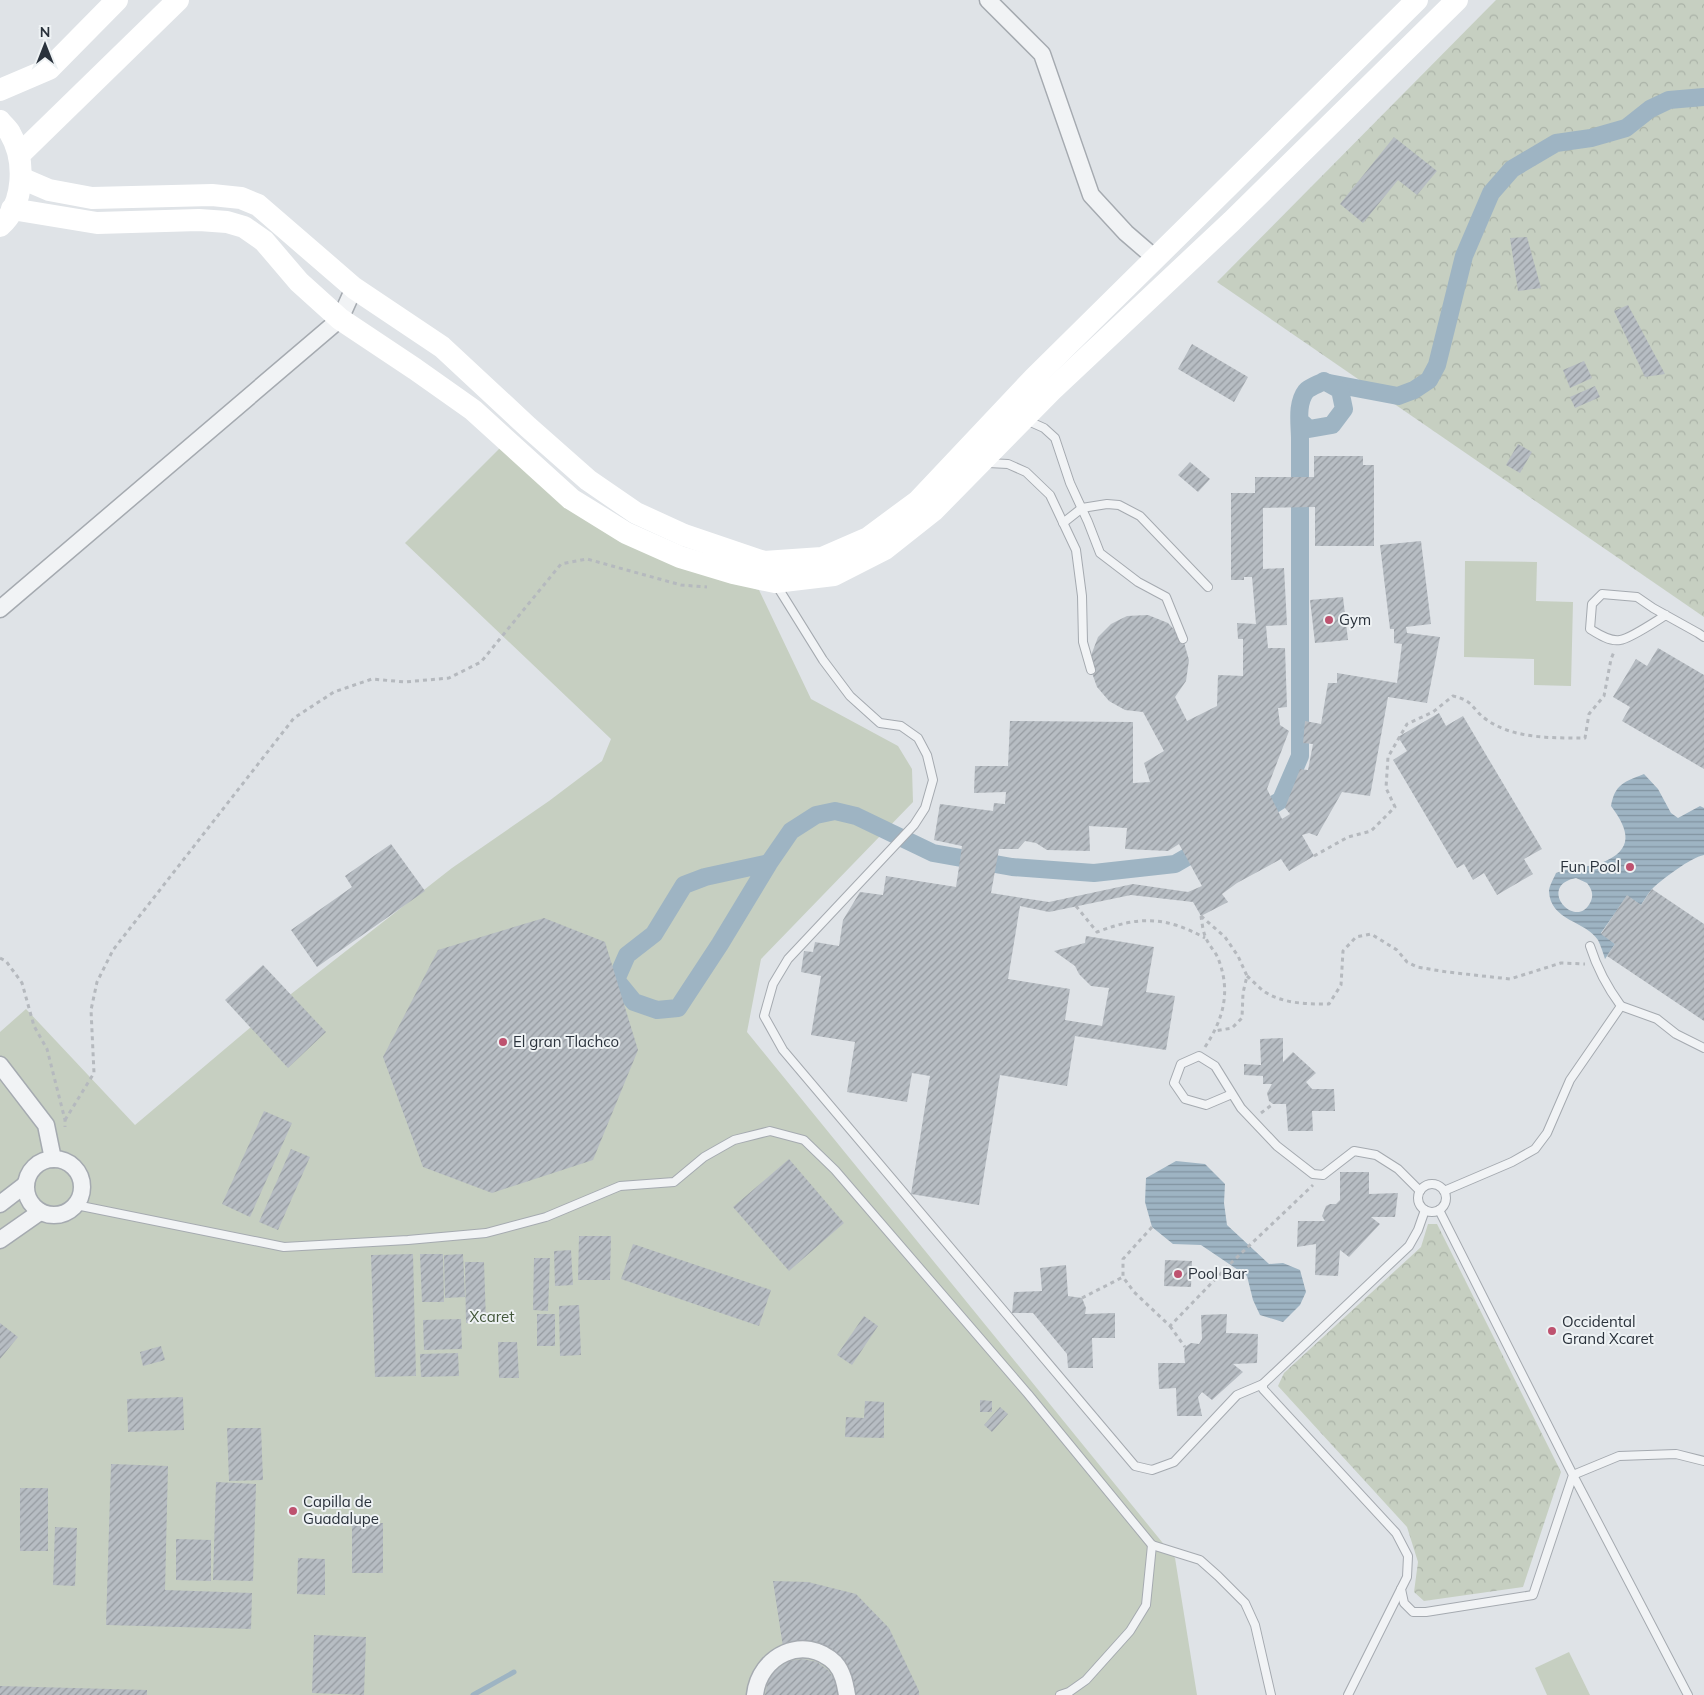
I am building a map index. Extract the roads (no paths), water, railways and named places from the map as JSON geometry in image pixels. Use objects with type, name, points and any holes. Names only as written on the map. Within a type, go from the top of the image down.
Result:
[{"type":"street","points":[[0,90],[49,69],[118,0]]},
{"type":"street","points":[[19,155],[178,0]]},
{"type":"street","points":[[988,0],[1042,54],[1091,195],[1126,233],[1155,258]]},
{"type":"street","points":[[0,121],[10,133],[19,155],[21,178],[16,202],[6,217],[97,223],[199,220],[228,222],[244,227],[264,241],[298,282],[340,320],[473,410],[571,499],[626,533],[680,557],[733,573],[770,572],[834,575],[885,549],[933,511],[981,462],[1017,412],[1035,376],[1417,0]]},
{"type":"street","points":[[21,178],[49,190],[92,198],[212,195],[240,198],[258,205],[354,288],[442,347],[588,480],[636,513],[770,572],[822,558],[868,538],[918,501],[1232,221],[1457,0]]},
{"type":"street","points":[[0,609],[340,320],[354,288]]},
{"type":"street","points":[[0,1065],[46,1125],[58,1159]]},
{"type":"street","points":[[0,1204],[26,1184],[32,1169],[38,1164],[58,1159],[75,1168],[80,1175],[83,1190],[76,1205],[63,1214],[55,1216],[40,1212],[29,1200],[26,1184]]},
{"type":"street","points":[[0,1240],[40,1212]]},
{"type":"street","points":[[755,1695],[759,1676],[770,1662],[785,1652],[803,1649],[820,1654],[835,1664],[845,1679],[848,1695]]},
{"type":"lane","points":[[1017,412],[1044,428],[1055,438],[1070,483],[1100,553],[1138,582],[1166,597],[1183,639]]},
{"type":"lane","points":[[981,462],[1008,464],[1026,472],[1050,495],[1076,550],[1082,596],[1083,642],[1091,670]]},
{"type":"lane","points":[[1063,523],[1082,508],[1107,504],[1119,505],[1140,516],[1208,587]]},
{"type":"lane","points":[[770,572],[823,660],[850,696],[880,723],[901,726],[918,738],[927,755],[933,780],[925,808],[914,825],[788,959],[773,984],[764,1016],[783,1050],[1135,1466],[1152,1470],[1174,1462],[1237,1395],[1263,1384],[1408,1246],[1418,1230],[1424,1210]]},
{"type":"lane","points":[[1666,615],[1646,628],[1620,640],[1600,636],[1590,629],[1592,604],[1602,594],[1637,597],[1704,637]]},
{"type":"lane","points":[[1590,946],[1596,964],[1621,1006],[1657,1019],[1676,1034],[1704,1048]]},
{"type":"lane","points":[[1444,1191],[1512,1162],[1536,1149],[1547,1133],[1570,1080],[1621,1006]]},
{"type":"lane","points":[[1232,1094],[1206,1104],[1185,1099],[1174,1083],[1180,1064],[1199,1056],[1215,1066],[1242,1108],[1277,1146],[1313,1174],[1323,1175],[1354,1151],[1362,1152],[1376,1155],[1398,1169],[1420,1191]]},
{"type":"lane","points":[[76,1205],[284,1247],[408,1240],[486,1232],[546,1217],[620,1186],[674,1182],[704,1157],[734,1140],[770,1131],[804,1140],[835,1170],[1028,1394],[1152,1545],[1200,1560],[1245,1603],[1255,1625],[1271,1695]]},
{"type":"lane","points":[[1429,1185],[1440,1187],[1444,1191],[1445,1202],[1439,1210],[1434,1212],[1424,1210],[1419,1202],[1420,1191],[1429,1185]]},
{"type":"lane","points":[[1439,1210],[1573,1476],[1688,1695]]},
{"type":"lane","points":[[1263,1384],[1263,1389],[1396,1532],[1408,1556],[1408,1576],[1348,1695]]},
{"type":"lane","points":[[1401,1589],[1404,1604],[1412,1612],[1426,1612],[1533,1595],[1573,1476],[1619,1456],[1676,1454],[1704,1461]]},
{"type":"lane","points":[[1060,1695],[1069,1692],[1086,1680],[1130,1631],[1146,1606],[1152,1545]]},
{"type":"water","name":"Fun Pool","points":[[1644,774],[1658,789],[1671,813],[1678,818],[1700,806],[1704,808],[1704,855],[1685,864],[1664,879],[1651,890],[1641,905],[1627,896],[1601,933],[1615,944],[1605,959],[1598,940],[1592,934],[1555,909],[1551,901],[1549,889],[1556,873],[1601,863],[1612,858],[1624,846],[1626,839],[1625,831],[1611,806],[1618,788]],"holes":[[[1576,878],[1587,883],[1591,889],[1591,901],[1585,910],[1577,912],[1569,910],[1559,897],[1559,889],[1564,883]]]},
{"type":"water","points":[[1176,1161],[1205,1164],[1225,1184],[1224,1203],[1227,1225],[1269,1264],[1283,1263],[1300,1270],[1306,1292],[1300,1305],[1283,1322],[1260,1315],[1253,1300],[1247,1276],[1201,1245],[1173,1244],[1152,1227],[1145,1202],[1146,1178]]},
{"type":"waterway","points":[[1329,383],[1398,396],[1414,390],[1429,380],[1437,365],[1464,256],[1491,193],[1512,169],[1556,143],[1591,138],[1626,128],[1650,109],[1669,100],[1704,97]]},
{"type":"waterway","points":[[1254,817],[1281,800],[1300,756],[1299,414],[1301,402],[1306,391],[1324,381],[1340,390],[1344,409],[1332,425],[1309,429],[1300,421]]},
{"type":"waterway","points":[[769,863],[705,877],[684,885],[654,934],[627,955],[616,980],[634,1002],[657,1010],[678,1008],[791,831],[816,815],[835,811],[856,816],[933,853],[1012,867],[1094,873],[1175,864],[1206,846]]},
{"type":"waterway","points":[[473,1695],[514,1672]]},
{"type":"place","name":"Gym","points":[[1329,620]]},
{"type":"place","name":"Fun Pool","points":[[1630,867]]},
{"type":"place","name":"El gran Tlachco","points":[[503,1042]]},
{"type":"place","name":"Pool Bar","points":[[1178,1274]]},
{"type":"place","name":"Occidental Grand Xcaret","points":[[1552,1331]]},
{"type":"place","name":"Capilla de Guadalupe","points":[[293,1511]]},
{"type":"park label","name":"Xcaret","points":[[492,1317]]}]
